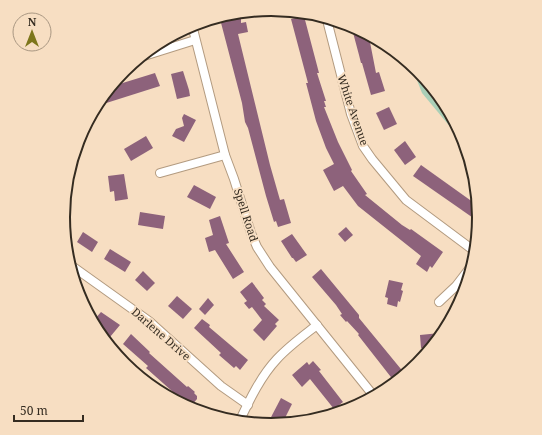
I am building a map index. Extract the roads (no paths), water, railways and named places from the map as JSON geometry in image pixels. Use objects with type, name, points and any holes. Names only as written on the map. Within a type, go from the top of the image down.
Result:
[{"type":"street","name":"White Avenue","points":[[328,25],[351,114],[363,146],[406,200],[470,248]]},
{"type":"street","name":"Spell Road","points":[[193,31],[225,155],[257,247],[270,267],[371,392]]},
{"type":"street","points":[[156,52],[195,40]]},
{"type":"street","points":[[160,172],[225,155]]},
{"type":"street","name":"Darlene Drive","points":[[76,269],[149,321],[216,382],[248,405]]},
{"type":"street","points":[[439,302],[456,286],[464,275]]},
{"type":"street","points":[[242,417],[276,359],[317,325]]}]
